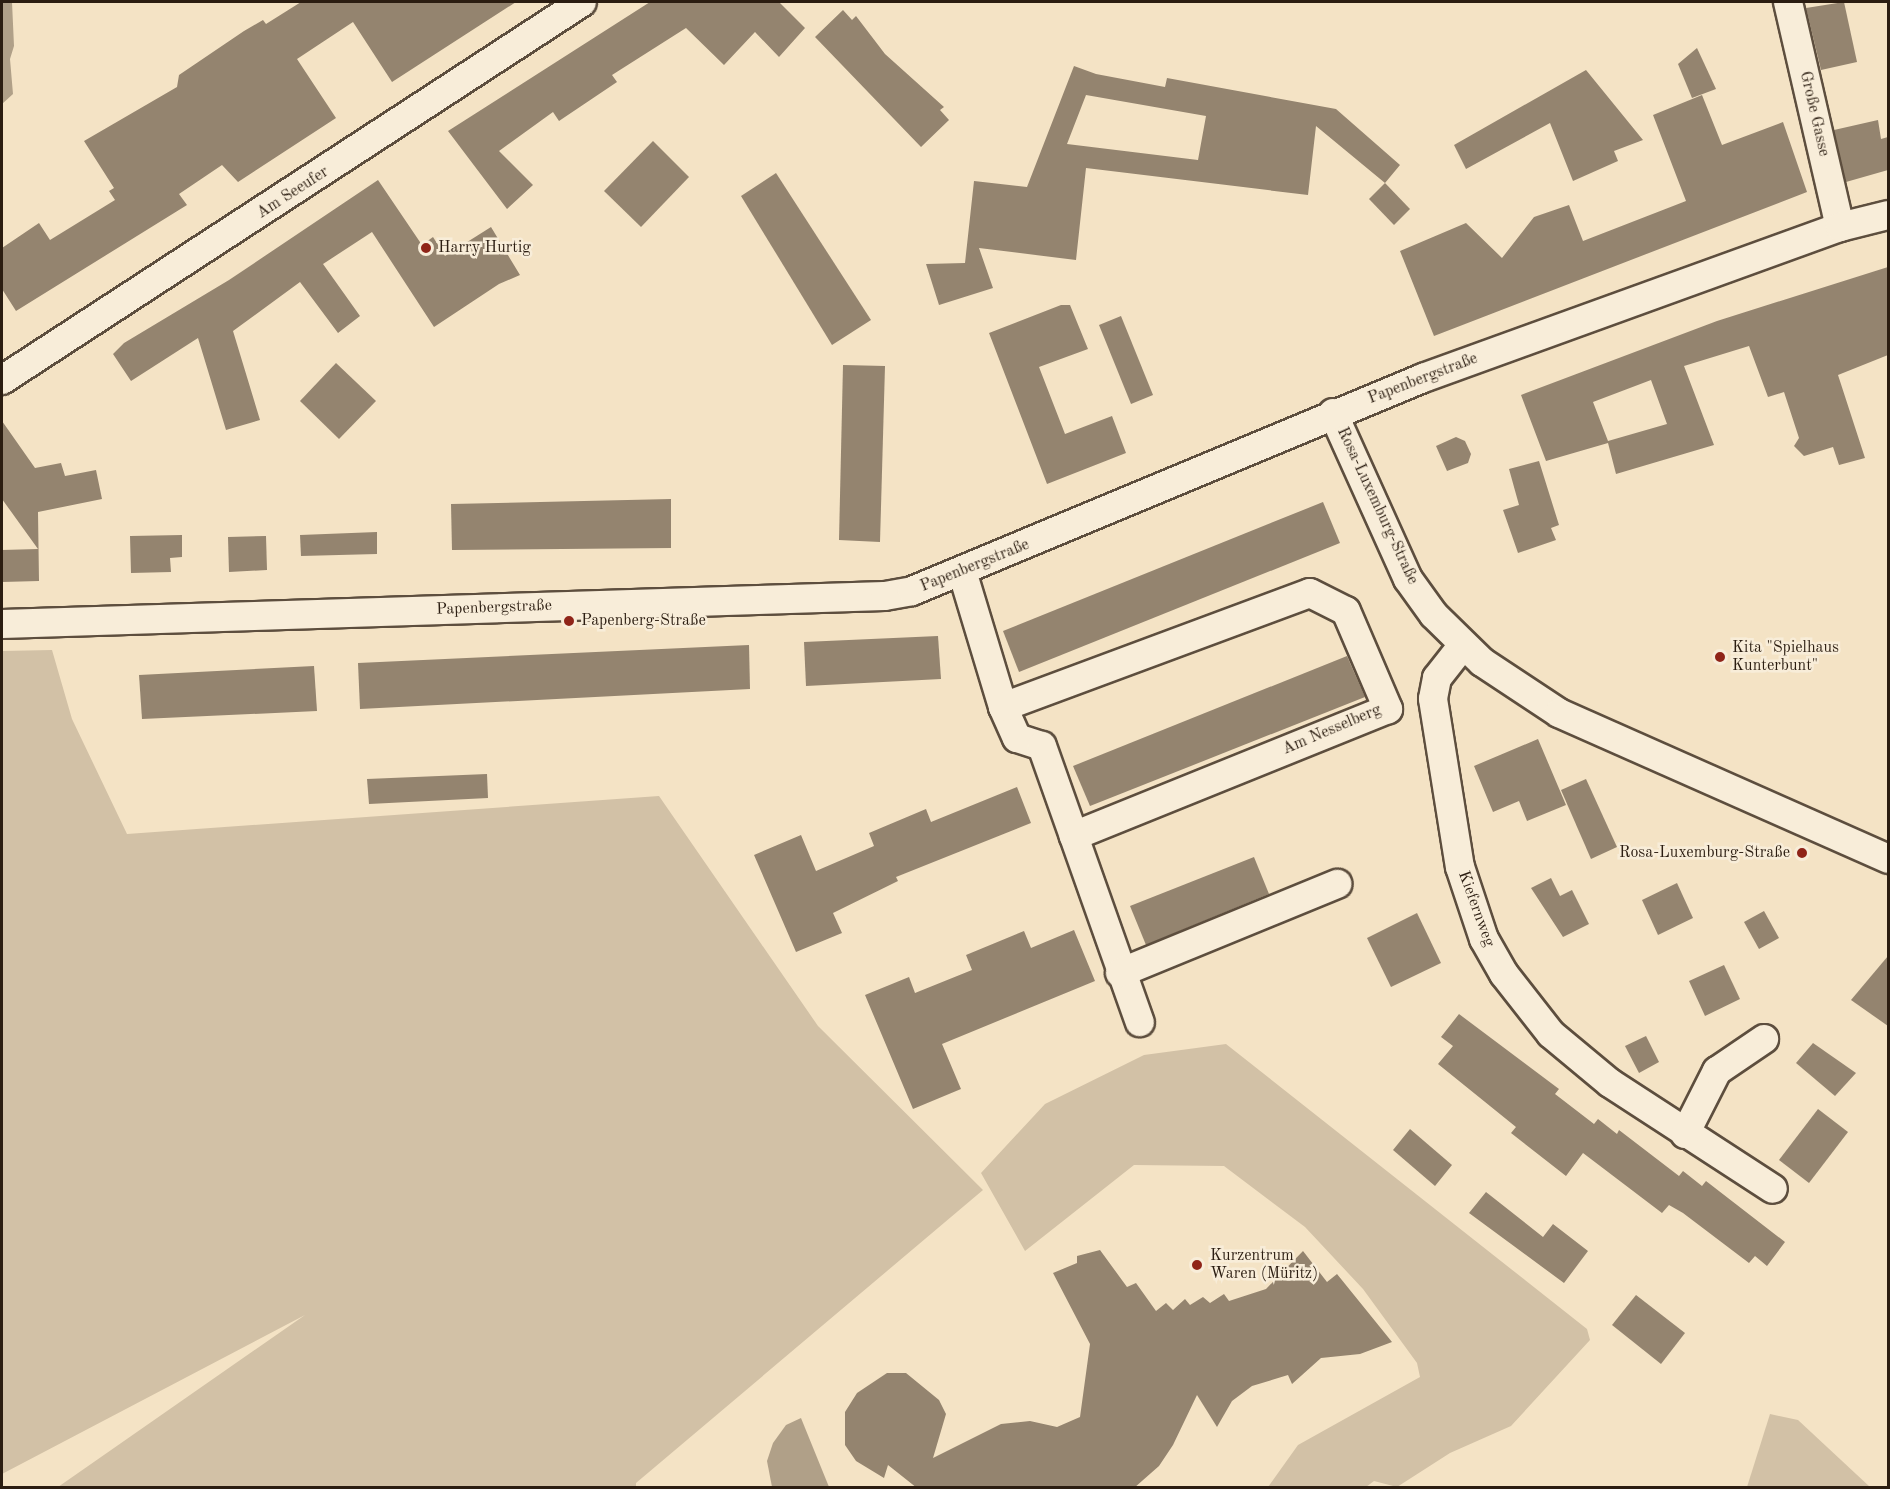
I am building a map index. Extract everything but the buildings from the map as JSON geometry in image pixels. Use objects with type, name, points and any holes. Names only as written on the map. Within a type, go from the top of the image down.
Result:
[{"type":"street","name":"Am Seeufer","points":[[2,380],[582,2]]},
{"type":"street","name":"Große Gasse","points":[[1788,2],[1840,227]]},
{"type":"street","name":"Papenbergstraße","points":[[2,624],[885,596],[912,591],[962,572],[1334,413],[1840,227],[1888,216]]},
{"type":"street","name":"Rosa-Luxemburg-Straße","points":[[1334,413],[1408,579],[1463,645],[1516,688],[1559,713],[1888,859]]},
{"type":"street","points":[[962,572],[1003,707],[1017,738],[1042,746],[1120,974],[1140,1022]]},
{"type":"street","name":"Am Nesselberg","points":[[1003,707],[1310,593],[1346,611],[1388,709],[1074,836]]},
{"type":"street","name":"Kiefernweg","points":[[1463,645],[1437,678],[1433,699],[1453,837],[1484,939],[1504,974],[1551,1034],[1610,1083],[1685,1134],[1773,1189]]},
{"type":"street","points":[[1120,974],[1337,884]]},
{"type":"street","points":[[1685,1134],[1717,1071],[1764,1039]]},
{"type":"shaded area","points":[[2,2],[12,2],[14,46],[10,59],[13,94],[2,104]]},
{"type":"shaded area","points":[[52,650],[72,719],[127,834],[659,796],[818,1026],[983,1190],[636,1483],[636,1487],[58,1487],[305,1315],[2,1474],[2,651]]},
{"type":"shaded area","points":[[1226,1044],[1587,1329],[1590,1340],[1511,1426],[1450,1453],[1397,1487],[1374,1481],[1366,1487],[1268,1487],[1298,1445],[1420,1377],[1417,1363],[1363,1289],[1305,1227],[1224,1166],[1134,1165],[1025,1251],[981,1173],[1045,1104],[1144,1055]]},
{"type":"shaded area","points":[[1770,1414],[1798,1420],[1870,1487],[1747,1487]]},
{"type":"shaded area","points":[[801,1418],[829,1487],[772,1487],[767,1461],[773,1443],[786,1425]]},
{"type":"place","name":"Harry Hurtig","points":[[426,248]]},
{"type":"place","name":"Papenberg-Straße","points":[[569,621]]},
{"type":"place","name":"Kita \"Spielhaus Kunterbunt\"","points":[[1720,657]]},
{"type":"place","name":"Rosa-Luxemburg-Straße","points":[[1802,853]]},
{"type":"place","name":"Kurzentrum Waren (Müritz)","points":[[1197,1265]]}]
